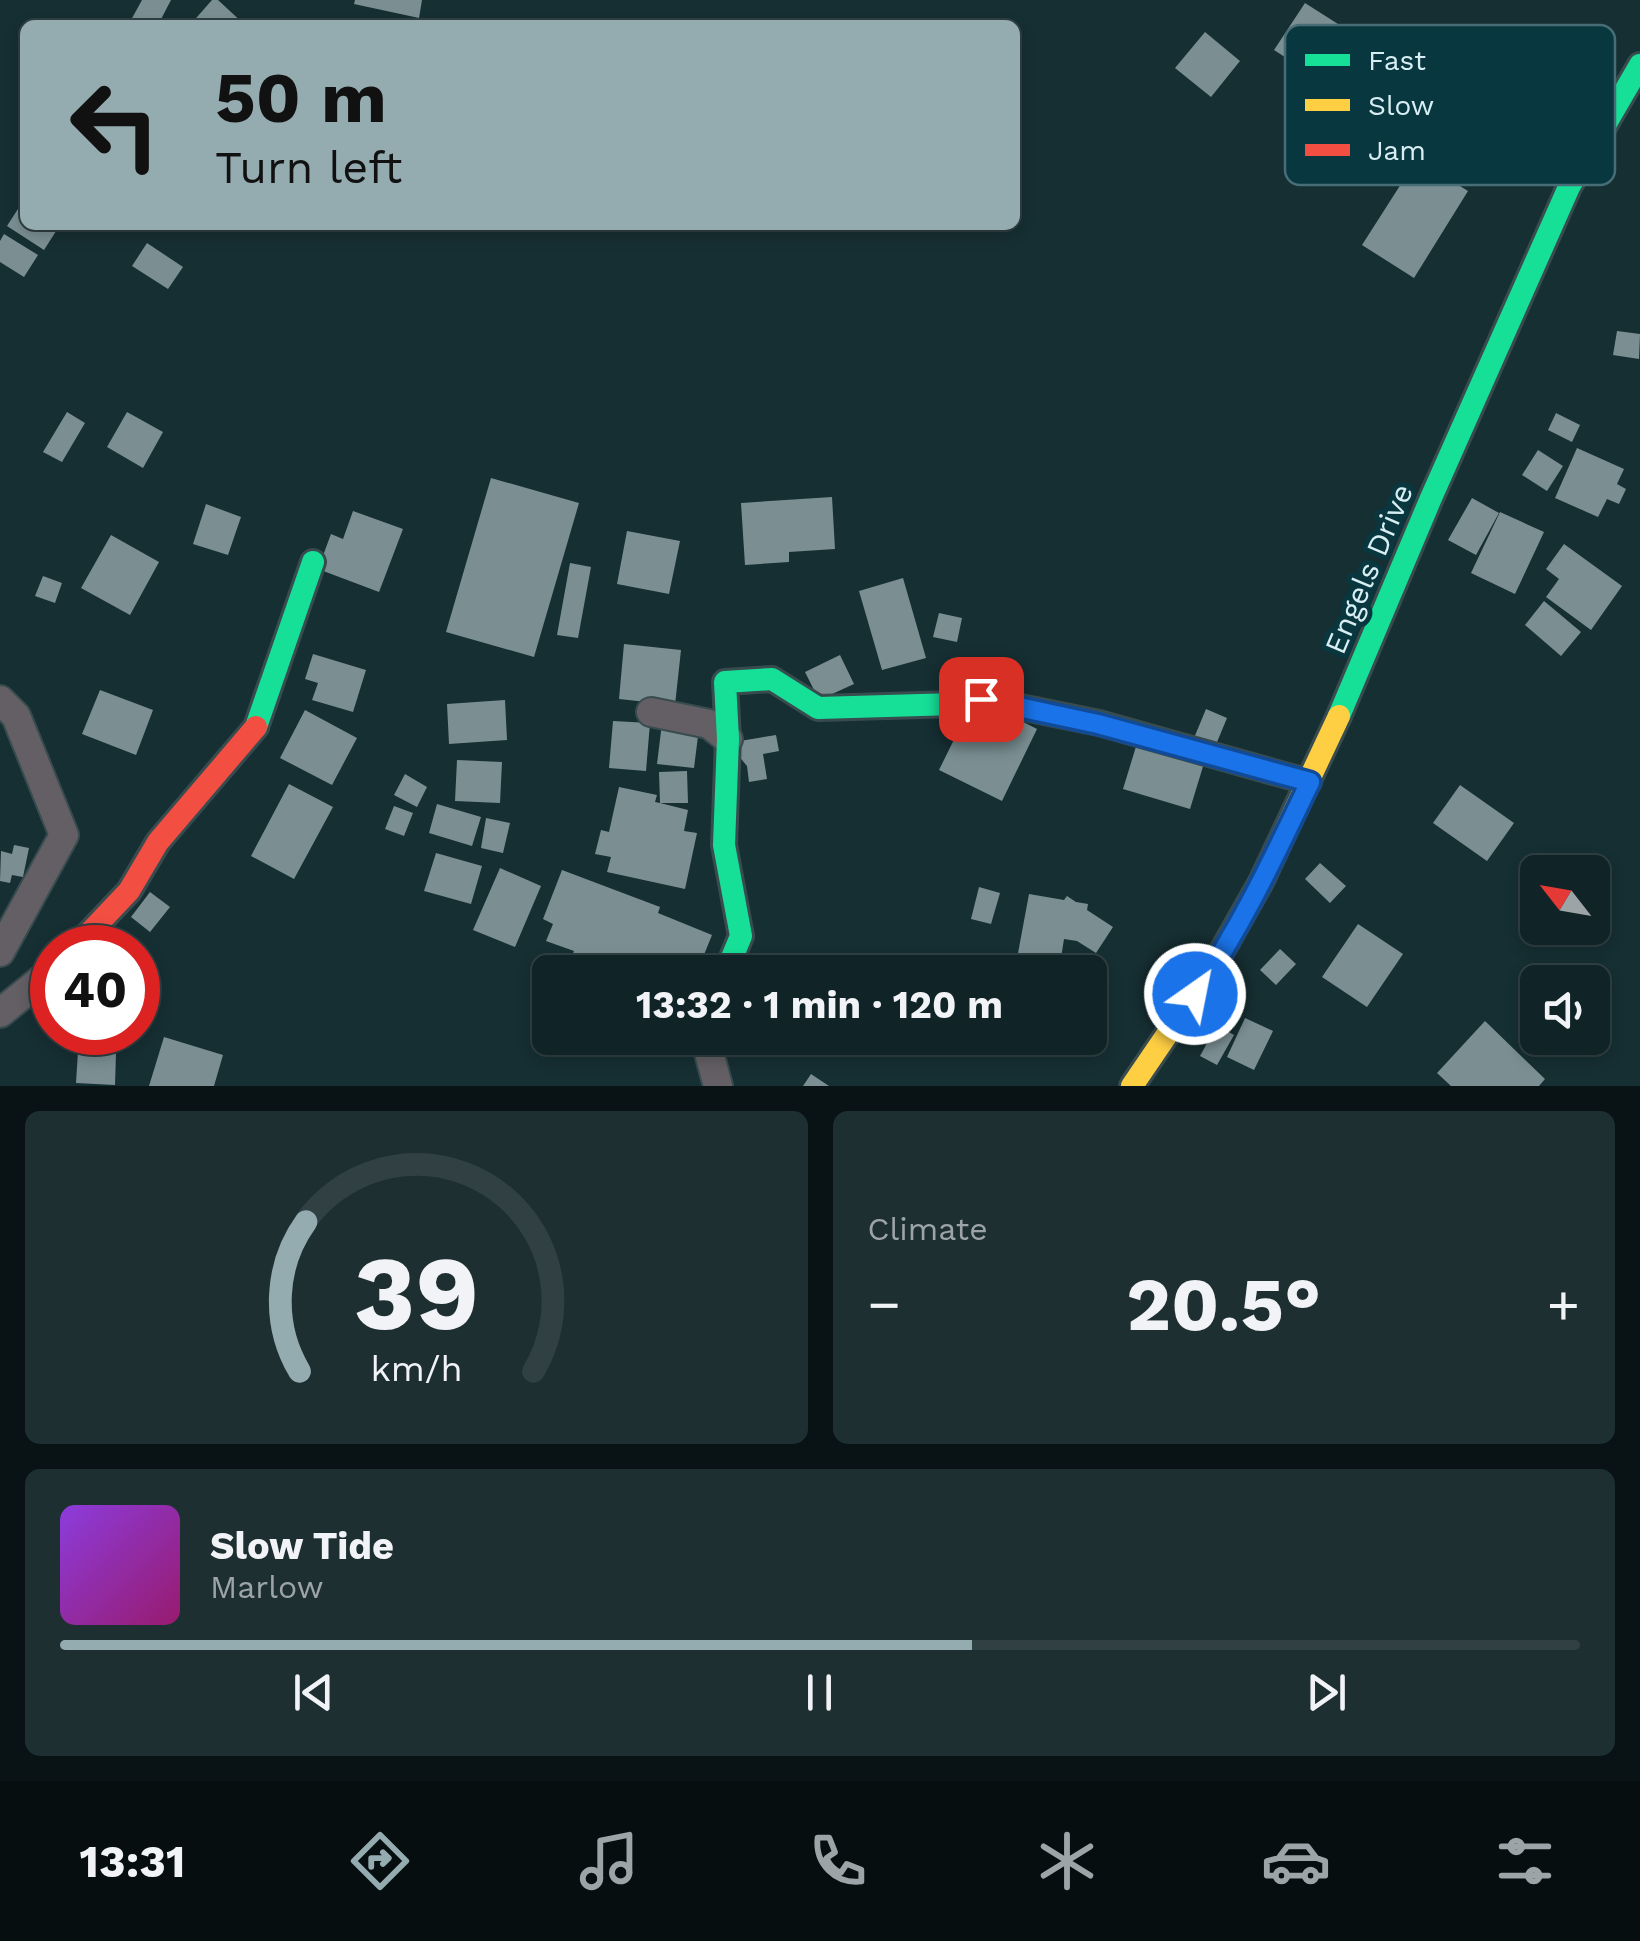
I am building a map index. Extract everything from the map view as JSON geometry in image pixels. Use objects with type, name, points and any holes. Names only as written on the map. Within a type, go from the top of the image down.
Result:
[{"type":"street","name":"Engels Drive","points":[[1615,108],[1640,65]]},
{"type":"street","name":"Engels Drive","points":[[1132,1086],[1213,968],[1262,882],[1310,782],[1570,185]]},
{"type":"street","points":[[97,925],[129,891],[158,842],[256,728],[314,562]]},
{"type":"street","points":[[733,955],[740,936],[724,844],[726,682],[772,679],[818,708],[955,704]]},
{"type":"street","points":[[981,699],[1098,724],[1310,782]]},
{"type":"street","points":[[0,700],[16,716],[64,835],[0,952]]},
{"type":"street","points":[[651,712],[709,724],[728,739]]},
{"type":"street","points":[[0,1013],[30,989]]},
{"type":"street","points":[[709,1055],[718,1086]]},
{"type":"building","points":[[142,0],[171,0],[161,20],[131,20]]},
{"type":"building","points":[[212,0],[218,0],[240,20],[194,20]]},
{"type":"building","points":[[355,0],[422,0],[419,18],[354,4]]},
{"type":"building","points":[[1305,3],[1340,25],[1290,25]]},
{"type":"building","points":[[1205,32],[1240,61],[1211,97],[1175,68]]},
{"type":"building","points":[[1285,33],[1285,57],[1274,50]]},
{"type":"building","points":[[1400,185],[1458,185],[1468,191],[1414,278],[1362,245]]},
{"type":"building","points":[[20,206],[20,230],[57,230],[44,250],[7,226]]},
{"type":"building","points":[[4,234],[38,255],[24,277],[0,262]]},
{"type":"building","points":[[147,243],[183,267],[168,289],[132,266]]},
{"type":"building","points":[[1617,331],[1640,334],[1639,359],[1613,355]]},
{"type":"building","points":[[67,412],[85,423],[62,462],[43,452]]},
{"type":"building","points":[[127,412],[163,432],[143,468],[107,447]]},
{"type":"building","points":[[1556,413],[1580,425],[1572,442],[1548,430]]},
{"type":"building","points":[[1577,448],[1624,469],[1617,484],[1626,489],[1619,504],[1607,499],[1598,517],[1555,498]]},
{"type":"building","points":[[1538,450],[1563,466],[1547,491],[1522,475]]},
{"type":"building","points":[[491,478],[579,503],[534,657],[446,632]]},
{"type":"building","points":[[832,497],[835,549],[789,552],[789,562],[745,565],[741,503]]},
{"type":"building","points":[[1472,498],[1499,513],[1476,555],[1448,540]]},
{"type":"building","points":[[206,504],[241,517],[228,555],[193,544]]},
{"type":"building","points":[[353,511],[403,529],[379,592],[318,569],[331,534],[343,539]]},
{"type":"building","points":[[1500,512],[1544,532],[1515,594],[1471,573]]},
{"type":"building","points":[[627,531],[680,541],[669,594],[617,584]]},
{"type":"building","points":[[111,535],[159,562],[130,615],[81,588]]},
{"type":"building","points":[[1564,544],[1622,586],[1591,630],[1546,597],[1559,579],[1546,569]]},
{"type":"building","points":[[570,563],[591,567],[578,638],[557,635]]},
{"type":"building","points":[[43,576],[62,583],[55,603],[35,596]]},
{"type":"building","points":[[903,578],[926,658],[882,670],[859,591]]},
{"type":"building","points":[[1544,601],[1581,632],[1561,656],[1525,625]]},
{"type":"building","points":[[939,613],[962,618],[957,642],[933,637]]},
{"type":"building","points":[[624,644],[681,650],[675,705],[619,699]]},
{"type":"building","points":[[313,654],[366,670],[353,712],[312,700],[318,683],[305,679]]},
{"type":"building","points":[[840,655],[854,684],[819,700],[805,672]]},
{"type":"building","points":[[100,690],[153,710],[136,755],[82,734]]},
{"type":"building","points":[[975,697],[1037,729],[1002,801],[939,770]]},
{"type":"building","points":[[505,700],[507,740],[449,744],[447,704]]},
{"type":"building","points":[[1206,709],[1227,718],[1215,747],[1194,738]]},
{"type":"building","points":[[305,710],[357,738],[332,785],[280,758]]},
{"type":"building","points":[[613,721],[650,723],[646,771],[609,768]]},
{"type":"building","points":[[662,723],[699,728],[694,768],[657,764]]},
{"type":"building","points":[[776,735],[779,751],[763,754],[767,779],[749,782],[747,766],[728,743]]},
{"type":"building","points":[[1138,740],[1205,760],[1190,809],[1123,789]]},
{"type":"building","points":[[457,760],[502,762],[500,803],[455,801]]},
{"type":"building","points":[[687,771],[688,803],[660,803],[659,772]]},
{"type":"building","points":[[405,774],[427,787],[417,807],[394,795]]},
{"type":"building","points":[[289,784],[333,807],[294,879],[251,856]]},
{"type":"building","points":[[1460,785],[1514,823],[1487,861],[1433,823]]},
{"type":"building","points":[[619,787],[657,795],[655,802],[688,810],[684,831],[697,833],[685,889],[607,872],[611,857],[595,854],[601,830],[609,832]]},
{"type":"building","points":[[437,804],[481,817],[472,846],[429,833]]},
{"type":"building","points":[[394,806],[413,813],[404,836],[385,829]]},
{"type":"building","points":[[486,818],[510,823],[503,853],[481,848]]},
{"type":"building","points":[[14,845],[29,848],[23,877],[12,875],[10,883],[0,881],[1,851],[12,854]]},
{"type":"building","points":[[436,853],[482,866],[471,904],[424,891]]},
{"type":"building","points":[[1320,863],[1346,886],[1330,903],[1305,879]]},
{"type":"building","points":[[500,868],[541,886],[515,947],[473,930]]},
{"type":"building","points":[[562,870],[660,907],[658,913],[712,935],[704,955],[572,955],[574,951],[546,941],[553,924],[543,919]]},
{"type":"building","points":[[979,887],[1000,893],[991,924],[971,919]]},
{"type":"building","points":[[150,892],[170,907],[156,925],[141,925],[131,917]]},
{"type":"building","points":[[1029,894],[1064,900],[1067,896],[1088,904],[1087,910],[1113,927],[1096,953],[1077,941],[1064,939],[1062,955],[1018,955]]},
{"type":"building","points":[[1358,924],[1403,954],[1367,1007],[1322,977]]},
{"type":"building","points":[[1280,949],[1296,964],[1276,985],[1260,970]]},
{"type":"building","points":[[1245,1018],[1273,1031],[1254,1070],[1227,1057]]},
{"type":"building","points":[[1485,1021],[1545,1079],[1539,1086],[1451,1086],[1437,1073]]},
{"type":"building","points":[[1217,1025],[1234,1035],[1217,1065],[1200,1056]]},
{"type":"building","points":[[164,1037],[223,1055],[214,1086],[149,1086]]},
{"type":"building","points":[[78,1055],[116,1055],[115,1085],[76,1083]]},
{"type":"building","points":[[811,1074],[829,1086],[803,1086]]},
{"type":"traffic: fast","points":[[1615,108],[1640,65]]},
{"type":"traffic: fast","points":[[1339,716],[1570,185]]},
{"type":"traffic: fast","points":[[256,727],[313,562]]},
{"type":"traffic: fast","points":[[733,955],[741,936],[724,845],[728,739],[725,682],[772,679],[818,708],[955,704]]},
{"type":"traffic: fast","points":[[981,699],[1099,723],[1309,782]]},
{"type":"traffic: slow","points":[[1132,1086],[1213,967],[1261,882],[1339,716]]},
{"type":"traffic: jam","points":[[97,925],[129,891],[158,842],[256,727]]},
{"type":"route","points":[[981,699],[1098,724],[1310,782],[1262,882],[1195,994]]}]
